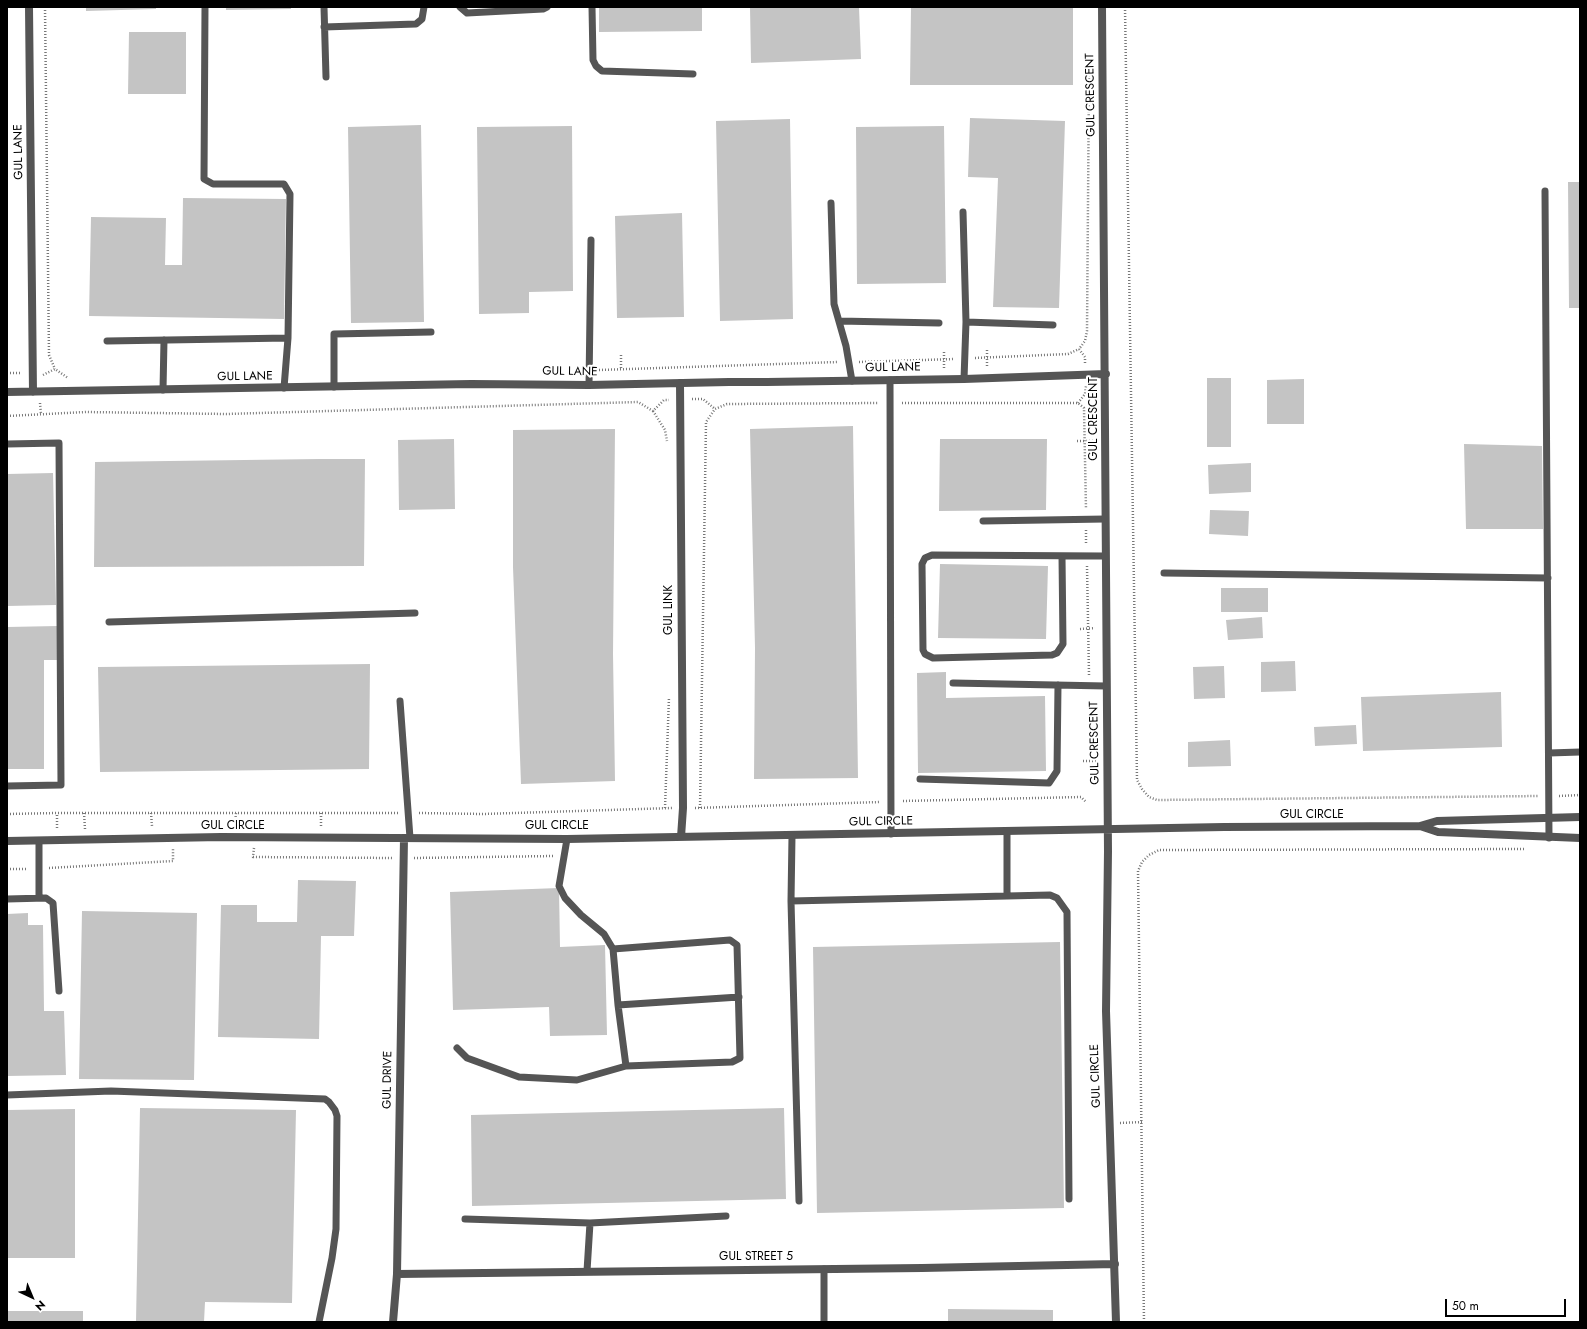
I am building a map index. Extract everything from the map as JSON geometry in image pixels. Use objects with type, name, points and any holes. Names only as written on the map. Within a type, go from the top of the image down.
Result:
[{"type":"street","name":"GUL LANE","points":[[29,7],[33,392]]},
{"type":"street","name":"GUL CRESCENT","points":[[1102,7],[1106,374],[1105,556],[1108,830]]},
{"type":"street","name":"GUL LANE","points":[[7,392],[334,388],[510,383],[589,385],[680,382],[852,381],[1106,374]]},
{"type":"street","name":"GUL LINK","points":[[680,382],[683,808],[681,837]]},
{"type":"street","name":"GUL CIRCLE","points":[[7,841],[407,838],[567,839],[792,836],[1232,827],[1420,826],[1437,821],[1580,817]]},
{"type":"street","name":"GUL CIRCLE","points":[[1420,826],[1438,832],[1549,838],[1580,838]]},
{"type":"street","name":"GUL CIRCLE","points":[[1108,830],[1106,1011],[1116,1322]]},
{"type":"street","name":"GUL DRIVE","points":[[393,1322],[396,1274],[407,838]]},
{"type":"street","name":"GUL STREET 5","points":[[396,1274],[1115,1264]]},
{"type":"lane","points":[[205,7],[204,179],[213,184],[284,184],[288,188],[290,194],[288,338],[284,388]]},
{"type":"lane","points":[[324,7],[326,76]]},
{"type":"lane","points":[[324,27],[416,24],[422,20],[424,7]]},
{"type":"lane","points":[[460,7],[467,13],[542,9],[547,7]]},
{"type":"lane","points":[[592,7],[593,60],[596,66],[602,71],[693,74]]},
{"type":"lane","points":[[1545,191],[1549,838]]},
{"type":"lane","points":[[831,203],[834,304],[849,362],[852,381]]},
{"type":"lane","points":[[963,212],[966,322],[964,379]]},
{"type":"lane","points":[[589,385],[591,240]]},
{"type":"lane","points":[[839,321],[939,323]]},
{"type":"lane","points":[[966,322],[1053,325]]},
{"type":"lane","points":[[334,388],[334,334],[431,332]]},
{"type":"lane","points":[[107,341],[288,338]]},
{"type":"lane","points":[[163,390],[164,340]]},
{"type":"lane","points":[[890,380],[891,834]]},
{"type":"lane","points":[[7,444],[59,443],[60,785],[7,786]]},
{"type":"lane","points":[[983,521],[1105,520]]},
{"type":"lane","points":[[1062,556],[1062,644],[1057,653],[1052,655],[933,658],[925,654],[922,650],[922,564],[925,558],[932,555],[1105,556]]},
{"type":"lane","points":[[1164,573],[1548,578]]},
{"type":"lane","points":[[109,622],[415,613]]},
{"type":"lane","points":[[953,683],[1106,686]]},
{"type":"lane","points":[[920,779],[1049,783],[1057,771],[1058,685]]},
{"type":"lane","points":[[400,701],[408,813],[407,838]]},
{"type":"lane","points":[[1549,752],[1580,752]]},
{"type":"lane","points":[[1007,832],[1007,896]]},
{"type":"lane","points":[[792,836],[791,901],[799,1201]]},
{"type":"lane","points":[[567,839],[559,886],[565,898],[581,915],[604,934],[613,949],[618,1005],[626,1066]]},
{"type":"lane","points":[[39,841],[39,898]]},
{"type":"lane","points":[[791,901],[1050,895],[1057,898],[1067,912],[1068,1199]]},
{"type":"lane","points":[[7,899],[39,898],[50,900],[54,907],[58,991]]},
{"type":"lane","points":[[457,1048],[467,1058],[519,1077],[576,1080],[626,1066],[732,1062],[740,1058],[737,945],[730,940],[613,949]]},
{"type":"lane","points":[[618,1005],[739,997]]},
{"type":"lane","points":[[7,1095],[111,1091],[325,1099],[330,1102],[337,1116],[336,1229],[332,1258],[319,1322]]},
{"type":"lane","points":[[465,1219],[590,1223],[726,1216]]},
{"type":"lane","points":[[587,1271],[590,1223]]},
{"type":"lane","points":[[824,1269],[824,1322]]},
{"type":"path","points":[[45,7],[49,355],[55,369],[66,378],[74,378]]},
{"type":"path","points":[[1125,7],[1137,780],[1142,789],[1149,797],[1156,800],[1580,795]]},
{"type":"path","points":[[590,371],[1068,354],[1079,349],[1085,341],[1087,331],[1089,74]]},
{"type":"path","points":[[1078,403],[1085,394],[1086,374],[1085,357],[1079,349]]},
{"type":"path","points":[[987,350],[987,378]]},
{"type":"path","points":[[621,355],[622,384]]},
{"type":"path","points":[[7,372],[43,375],[55,369]]},
{"type":"path","points":[[653,411],[664,400],[680,399],[703,399],[715,409]]},
{"type":"path","points":[[7,416],[86,412],[226,414],[638,402],[647,406],[653,411],[664,430],[668,445]]},
{"type":"path","points":[[700,808],[706,422],[715,409],[727,404],[1078,403],[1084,408],[1089,686]]},
{"type":"path","points":[[664,808],[669,696]]},
{"type":"path","points":[[7,814],[57,812],[482,814],[1081,797],[1086,802]]},
{"type":"path","points":[[7,869],[173,861],[173,839]]},
{"type":"path","points":[[1144,1322],[1138,871],[1142,862],[1149,855],[1159,850],[1532,849]]},
{"type":"path","points":[[1110,1123],[1142,1122]]},
{"type":"building","points":[[86,7],[156,7],[156,9],[86,11]]},
{"type":"building","points":[[226,7],[291,7],[291,9],[226,10]]},
{"type":"building","points":[[599,7],[702,7],[702,31],[599,32]]},
{"type":"building","points":[[750,7],[859,7],[861,59],[751,63]]},
{"type":"building","points":[[911,7],[1073,7],[1073,85],[910,85]]},
{"type":"building","points":[[129,32],[186,32],[186,94],[128,94]]},
{"type":"building","points":[[970,118],[1065,121],[1059,308],[993,307],[998,178],[968,177]]},
{"type":"building","points":[[790,119],[793,319],[720,321],[716,121]]},
{"type":"building","points":[[421,125],[424,322],[351,323],[348,127]]},
{"type":"building","points":[[572,126],[573,291],[529,292],[529,313],[479,314],[477,127]]},
{"type":"building","points":[[944,126],[946,283],[857,284],[856,127]]},
{"type":"building","points":[[1568,182],[1580,182],[1580,308],[1569,308]]},
{"type":"building","points":[[183,198],[286,199],[284,319],[89,316],[91,217],[166,218],[165,265],[182,265]]},
{"type":"building","points":[[682,213],[684,317],[617,318],[615,216]]},
{"type":"building","points":[[1207,378],[1231,378],[1231,447],[1207,447]]},
{"type":"building","points":[[1304,379],[1304,424],[1267,424],[1267,380]]},
{"type":"building","points":[[853,426],[858,778],[754,779],[755,648],[750,429]]},
{"type":"building","points":[[615,429],[613,654],[615,781],[521,784],[513,567],[513,430]]},
{"type":"building","points":[[454,439],[455,509],[399,510],[398,440]]},
{"type":"building","points":[[940,439],[1047,439],[1046,510],[939,511]]},
{"type":"building","points":[[1464,444],[1542,446],[1543,529],[1466,529]]},
{"type":"building","points":[[365,459],[364,566],[94,567],[95,462]]},
{"type":"building","points":[[1251,463],[1251,492],[1209,494],[1208,465]]},
{"type":"building","points":[[53,473],[56,605],[7,606],[7,474]]},
{"type":"building","points":[[1210,510],[1249,511],[1248,536],[1209,534]]},
{"type":"building","points":[[940,564],[1048,566],[1046,639],[938,638]]},
{"type":"building","points":[[1221,588],[1268,588],[1268,612],[1221,612]]},
{"type":"building","points":[[1262,617],[1263,638],[1228,640],[1226,620]]},
{"type":"building","points":[[58,626],[58,660],[44,660],[44,769],[7,769],[7,627]]},
{"type":"building","points":[[1295,661],[1296,691],[1261,692],[1261,662]]},
{"type":"building","points":[[370,664],[369,769],[100,772],[98,667]]},
{"type":"building","points":[[1224,666],[1225,698],[1194,699],[1193,667]]},
{"type":"building","points":[[946,672],[946,698],[1045,696],[1046,771],[918,773],[917,673]]},
{"type":"building","points":[[1501,692],[1502,747],[1363,751],[1361,697]]},
{"type":"building","points":[[1356,725],[1357,744],[1315,746],[1314,727]]},
{"type":"building","points":[[1230,740],[1231,766],[1188,767],[1188,742]]},
{"type":"building","points":[[298,880],[356,881],[354,936],[321,936],[319,1039],[218,1037],[221,905],[257,905],[257,922],[297,922]]},
{"type":"building","points":[[559,888],[560,947],[605,945],[607,1035],[550,1036],[549,1007],[453,1010],[450,892]]},
{"type":"building","points":[[82,911],[197,913],[194,1080],[79,1079]]},
{"type":"building","points":[[28,913],[28,925],[43,925],[44,1011],[64,1011],[66,1075],[7,1076],[7,914]]},
{"type":"building","points":[[1060,942],[1064,1208],[817,1213],[813,947]]},
{"type":"building","points":[[140,1108],[296,1110],[292,1303],[205,1302],[204,1322],[136,1322]]},
{"type":"building","points":[[784,1108],[786,1199],[472,1206],[471,1115]]},
{"type":"building","points":[[75,1109],[75,1258],[7,1258],[7,1110]]},
{"type":"building","points":[[948,1309],[1053,1310],[1053,1322],[948,1322]]},
{"type":"building","points":[[7,1311],[83,1311],[83,1322],[7,1322]]}]
